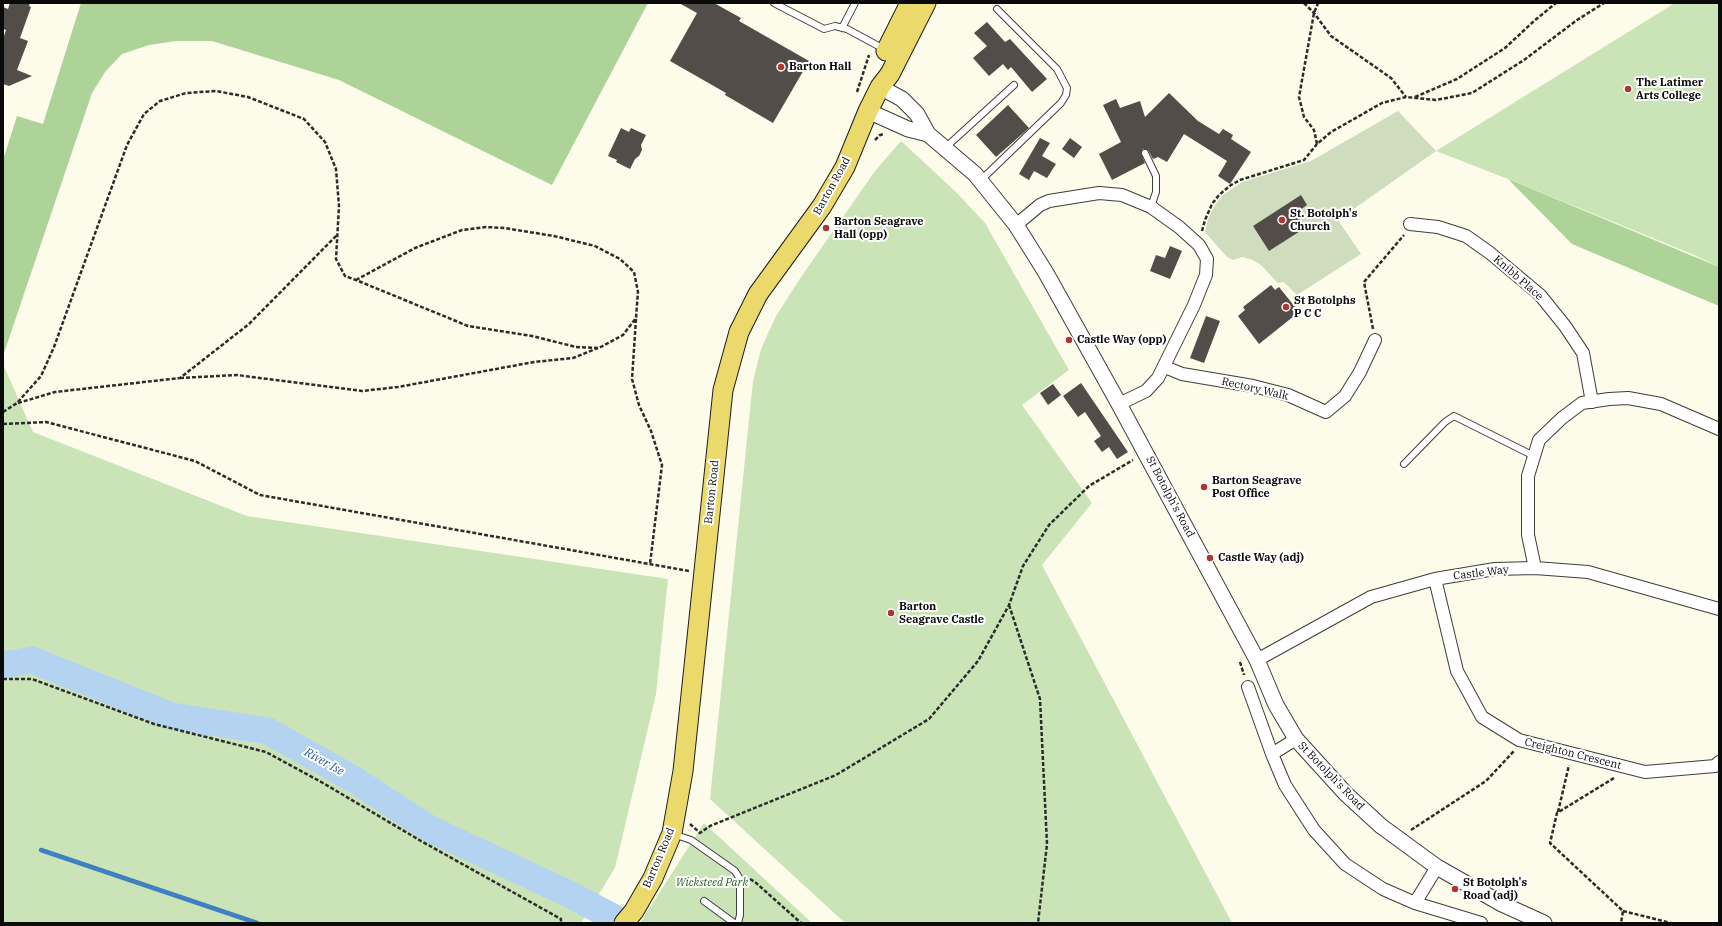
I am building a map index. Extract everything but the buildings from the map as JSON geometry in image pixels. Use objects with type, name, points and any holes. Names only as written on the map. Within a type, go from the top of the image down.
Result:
[{"type":"main road","name":"Barton Road","points":[[892,53],[910,3]]},
{"type":"main road","name":"Barton Road","points":[[629,917],[653,878],[672,833],[684,771],[723,390],[739,332],[758,294],[806,229],[845,167],[880,87],[878,70],[892,53],[926,3]]},
{"type":"street","name":"St Botolph's Road","points":[[880,87],[902,99],[918,114],[928,134],[981,180],[1016,225],[1046,273],[1120,404],[1257,660],[1276,705],[1296,739],[1346,794],[1381,826],[1437,867],[1502,904],[1544,923]]},
{"type":"street","name":"St Botolph's Road","points":[[868,112],[883,117],[908,129],[928,134]]},
{"type":"street","points":[[1016,225],[1040,205],[1049,201],[1093,193],[1122,195],[1151,207],[1179,227],[1199,245],[1208,259],[1206,275],[1165,366],[1155,382],[1146,391],[1120,404]]},
{"type":"street","name":"Knibb Place","points":[[1410,224],[1438,227],[1466,236],[1490,253],[1540,295],[1565,326],[1583,353],[1592,402]]},
{"type":"street","name":"Rectory Walk","points":[[1165,366],[1182,374],[1253,386],[1288,396],[1326,412],[1345,396],[1360,372],[1375,340]]},
{"type":"street","points":[[1535,568],[1528,535],[1528,476],[1539,440],[1562,418],[1582,403],[1628,398],[1661,404],[1719,429]]},
{"type":"street","name":"Castle Way","points":[[1257,660],[1371,597],[1435,579],[1495,569],[1535,568],[1588,572],[1719,608]]},
{"type":"street","name":"Creighton Crescent","points":[[1435,579],[1457,671],[1482,717],[1523,742],[1630,769],[1645,772],[1718,767]]},
{"type":"street","points":[[1248,687],[1272,754],[1285,785],[1314,830],[1345,864],[1383,889],[1415,903],[1481,923]]},
{"type":"street","points":[[1272,754],[1296,739]]},
{"type":"street","points":[[1415,903],[1437,867]]},
{"type":"lane","points":[[774,3],[824,29],[835,26],[842,28],[892,53]]},
{"type":"lane","points":[[842,28],[855,3]]},
{"type":"lane","points":[[981,180],[1062,103],[1066,95],[1067,88],[1057,69],[997,9]]},
{"type":"lane","points":[[945,148],[1014,85]]},
{"type":"lane","points":[[1145,153],[1156,176],[1156,192],[1151,207]]},
{"type":"lane","points":[[1404,464],[1445,422],[1454,416],[1534,456]]},
{"type":"lane","points":[[672,833],[691,840],[735,871],[740,880],[740,915],[738,923]]},
{"type":"lane","points":[[704,901],[734,923]]},
{"type":"path","points":[[1304,3],[1314,12],[1331,36],[1391,78],[1406,97]]},
{"type":"path","points":[[1317,144],[1314,130],[1304,117],[1299,98],[1314,12],[1318,3]]},
{"type":"path","points":[[1414,98],[1457,79],[1505,48],[1556,3]]},
{"type":"path","points":[[1199,245],[1205,220],[1212,204],[1219,195],[1240,180],[1304,160],[1317,144],[1331,132],[1382,104],[1406,97],[1436,100],[1472,93],[1524,60],[1577,20],[1604,3]]},
{"type":"path","points":[[3,412],[17,403],[41,376],[54,347],[127,144],[144,114],[160,101],[186,93],[216,91],[248,97],[304,119],[325,142],[336,169],[339,206],[336,260],[346,276],[468,326],[532,336],[576,347],[599,348]]},
{"type":"path","points":[[869,145],[880,135],[887,134]]},
{"type":"path","points":[[1375,340],[1364,282],[1404,236],[1410,224]]},
{"type":"path","points":[[356,280],[415,248],[462,230],[486,227],[504,228],[554,236],[595,246],[620,259],[634,272],[638,292],[632,379],[639,405],[662,465],[650,564]]},
{"type":"path","points":[[180,378],[249,324],[337,235]]},
{"type":"path","points":[[17,403],[55,392],[180,378],[237,375],[362,391],[398,387],[534,362],[573,358],[599,348],[623,335],[636,318]]},
{"type":"path","points":[[3,424],[46,422],[195,461],[260,495],[695,572]]},
{"type":"path","points":[[688,822],[700,833],[710,826],[836,775],[929,719],[978,661],[1009,605],[1023,566],[1049,525],[1089,486],[1146,453]]},
{"type":"path","points":[[1009,605],[1040,698],[1047,844],[1038,923]]},
{"type":"path","points":[[3,679],[32,679],[154,724],[266,752],[561,919],[561,923]]},
{"type":"path","points":[[1398,838],[1486,781],[1523,742]]},
{"type":"path","points":[[1571,754],[1550,843],[1623,911],[1671,923]]},
{"type":"path","points":[[1557,813],[1630,769]]},
{"type":"path","points":[[735,871],[755,882],[801,923]]},
{"type":"path","points":[[1621,923],[1623,911]]},
{"type":"green space","points":[[81,3],[648,3],[552,185],[339,80],[212,41],[176,41],[149,45],[122,54],[105,72],[92,93],[3,356],[3,160],[17,116],[43,124]]},
{"type":"green space","name":"The Latimer Arts College","points":[[1675,3],[1719,3],[1719,267],[1692,254],[1436,151]]},
{"type":"green space","points":[[1398,111],[1436,151],[1338,220],[1361,254],[1297,295],[1284,282],[1278,283],[1261,265],[1253,260],[1242,257],[1233,260],[1227,257],[1205,232],[1208,219],[1215,205],[1223,195],[1242,182],[1311,161]]},
{"type":"green space","points":[[901,141],[956,192],[985,223],[1069,370],[1022,405],[1092,503],[1042,565],[1232,923],[845,923],[710,799],[753,381],[761,349],[776,316],[801,277],[875,171]]},
{"type":"green space","points":[[1508,179],[1719,267],[1719,306],[1572,244]]},
{"type":"green space","points":[[3,364],[33,432],[247,516],[668,579],[656,694],[615,868],[581,923],[3,923]]},
{"type":"green space","name":"Wicksteed Park","points":[[704,823],[812,923],[640,923]]},
{"type":"waterway","name":"River Ise","points":[[3,665],[32,660],[172,716],[268,731],[353,779],[430,829],[569,894],[624,923]]},
{"type":"waterway","points":[[41,850],[257,923]]},
{"type":"place","name":"Barton Hall","points":[[781,67]]},
{"type":"place","name":"The Latimer Arts College","points":[[1628,89]]},
{"type":"place","name":"St. Botolph's Church","points":[[1282,220]]},
{"type":"place","name":"Barton Seagrave Hall (opp)","points":[[826,228]]},
{"type":"place","name":"St Botolphs P C C","points":[[1286,307]]},
{"type":"place","name":"Castle Way (opp)","points":[[1069,340]]},
{"type":"place","name":"Barton Seagrave Post Office","points":[[1204,487]]},
{"type":"place","name":"Castle Way (adj)","points":[[1210,558]]},
{"type":"place","name":"Barton Seagrave Castle","points":[[891,613]]},
{"type":"place","name":"St Botolph's Road (adj)","points":[[1455,889]]}]
